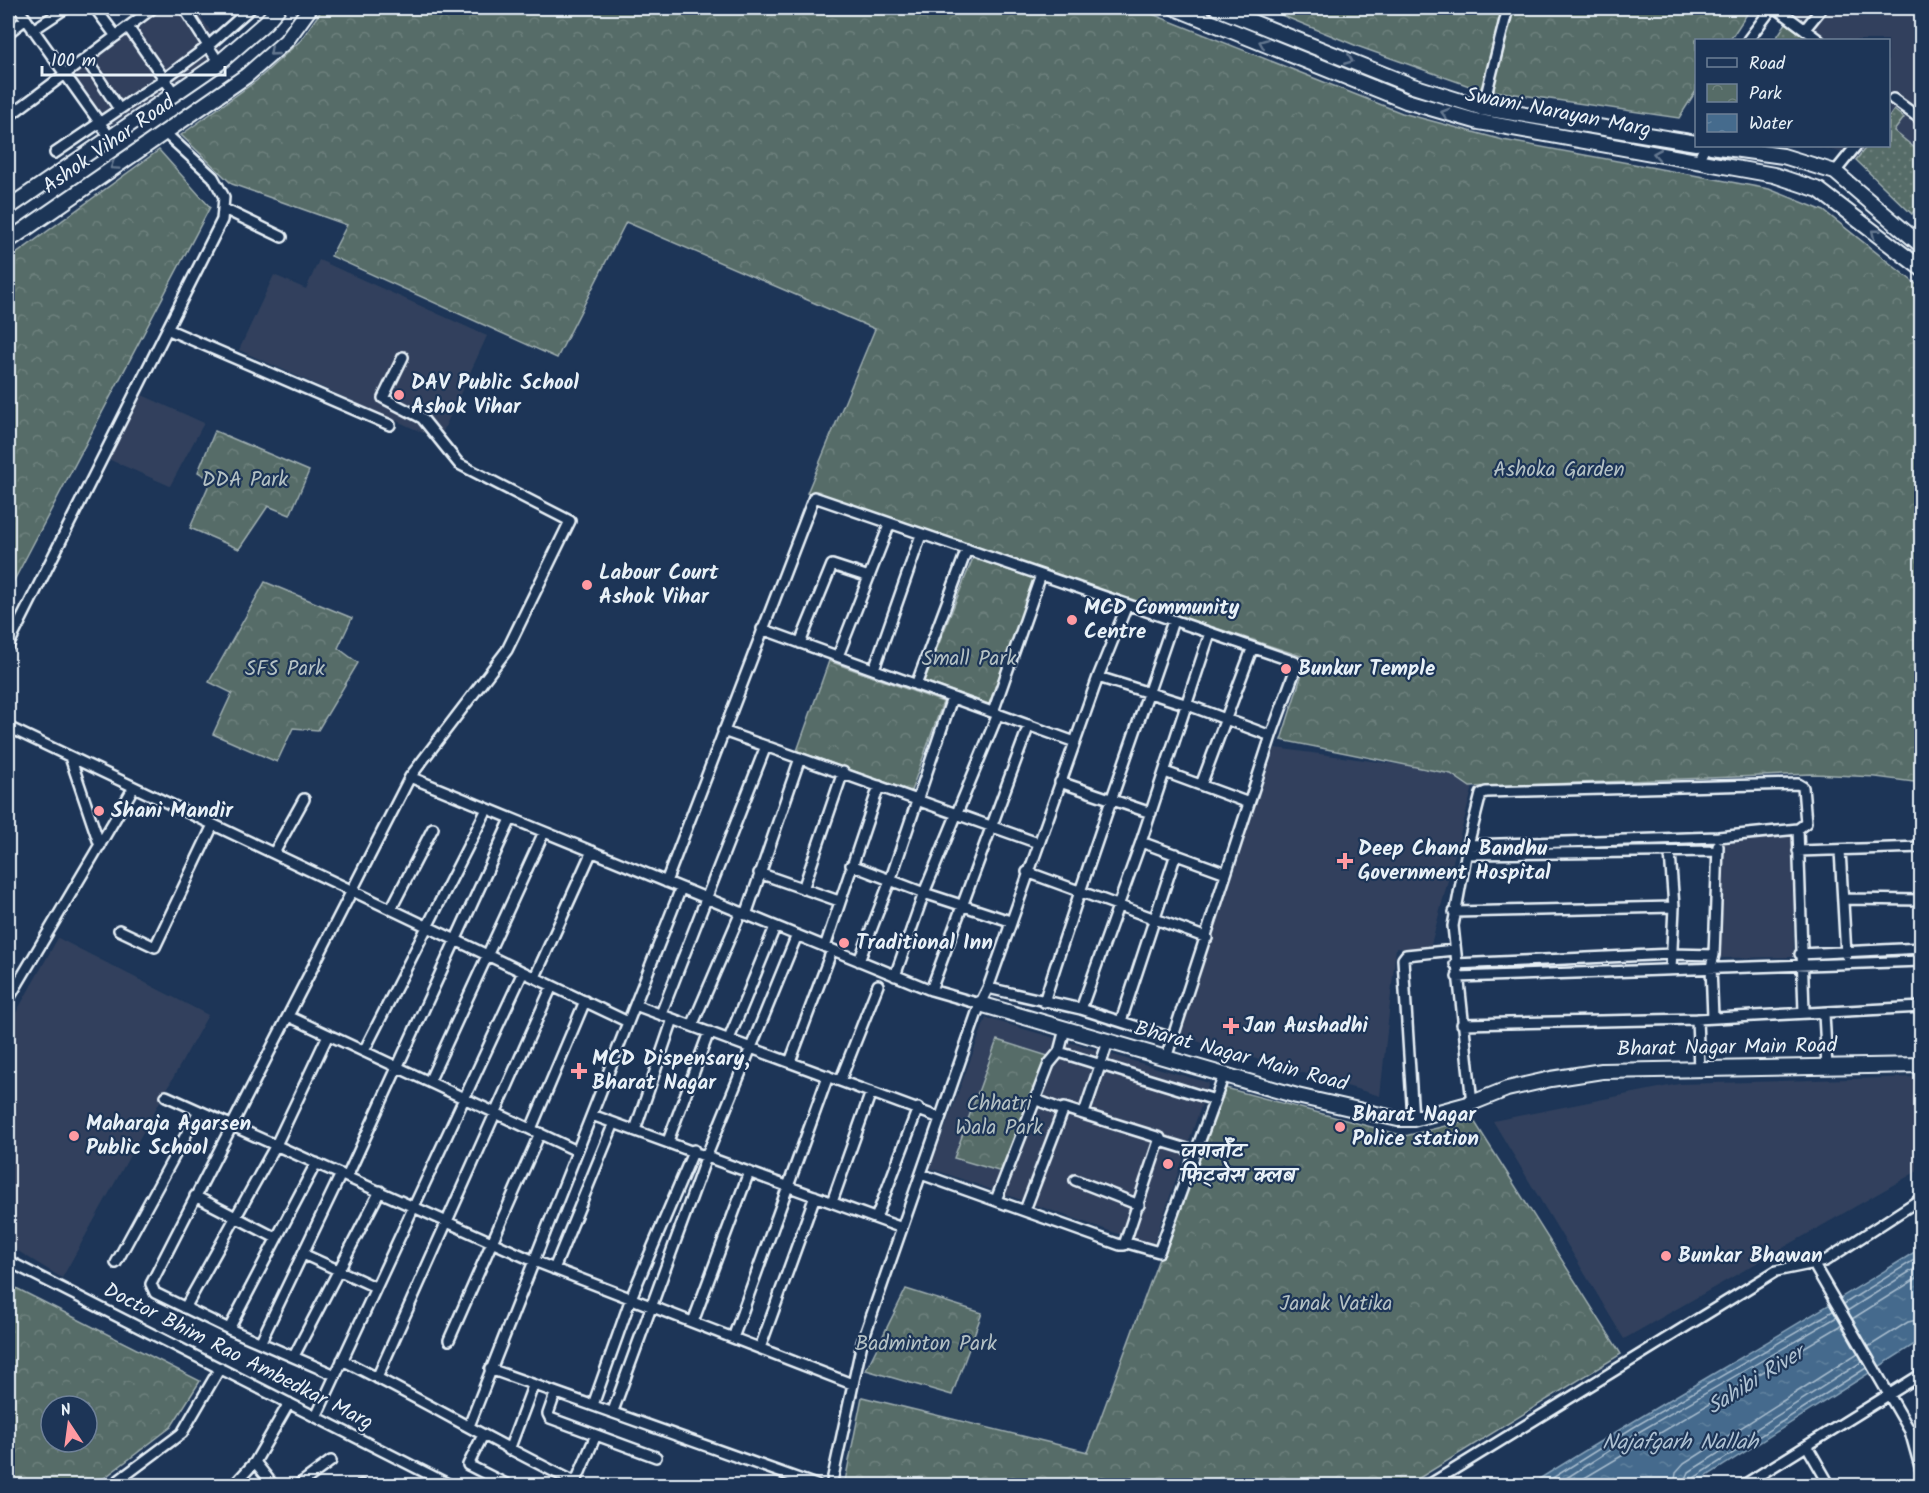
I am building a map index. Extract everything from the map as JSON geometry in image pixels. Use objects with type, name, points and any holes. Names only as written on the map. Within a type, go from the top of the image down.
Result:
[{"type":"main road","name":"Ashok Vihar Road","points":[[8,208],[109,136],[219,63],[266,22],[278,8]]},
{"type":"main road","name":"Ashok Vihar Road","points":[[8,241],[246,76],[286,40],[310,8]]},
{"type":"main road","name":"Swami Narayan Marg","points":[[1175,8],[1406,101],[1479,122],[1774,175],[1819,190],[1922,269]]},
{"type":"main road","name":"Swami Narayan Marg","points":[[1217,8],[1413,86],[1483,108],[1695,143]]},
{"type":"main road","points":[[1718,147],[1783,156],[1835,172],[1922,246]]},
{"type":"main road","name":"Bharat Nagar Main Road","points":[[980,1005],[1297,1096],[1398,1119],[1413,1119],[1472,1103],[1507,1089],[1551,1078],[1602,1071],[1922,1065]]},
{"type":"street","points":[[18,8],[109,136]]},
{"type":"street","points":[[33,30],[66,8]]},
{"type":"street","points":[[95,8],[116,36]]},
{"type":"street","points":[[8,117],[153,8]]},
{"type":"street","points":[[184,8],[219,63]]},
{"type":"street","points":[[55,153],[164,79],[208,46],[251,8]]},
{"type":"street","points":[[1479,122],[1508,8]]},
{"type":"street","points":[[1749,39],[1774,8],[1818,39]]},
{"type":"street","points":[[1805,30],[1822,8]]},
{"type":"street","points":[[8,33],[26,19]]},
{"type":"street","points":[[128,27],[174,93]]},
{"type":"street","points":[[86,59],[119,109]]},
{"type":"street","points":[[1890,99],[1922,120]]},
{"type":"street","points":[[8,646],[222,220],[224,197],[213,177],[164,132]]},
{"type":"street","points":[[1698,161],[1705,147]]},
{"type":"street","points":[[1835,172],[1855,147]]},
{"type":"street","points":[[224,209],[282,237]]},
{"type":"street","points":[[167,329],[390,424]]},
{"type":"street","points":[[335,1375],[185,1308],[155,1293],[151,1284],[410,777],[507,650],[570,521],[459,464],[422,418],[382,398],[403,357]]},
{"type":"street","points":[[666,882],[814,497],[1297,663],[1166,1058]]},
{"type":"street","points":[[838,656],[890,523]]},
{"type":"street","points":[[874,669],[921,535]]},
{"type":"street","points":[[916,685],[967,549]]},
{"type":"street","points":[[800,643],[832,565],[869,577]]},
{"type":"street","points":[[895,976],[924,893],[959,814],[996,713],[1041,575]]},
{"type":"street","points":[[831,1485],[861,1343],[1074,742],[1127,605]]},
{"type":"street","points":[[1044,1002],[1078,891],[1113,801],[1173,621]]},
{"type":"street","points":[[762,629],[1074,742]]},
{"type":"street","points":[[1081,1009],[1151,813],[1210,633]]},
{"type":"street","points":[[1201,785],[1252,649]]},
{"type":"street","points":[[1098,677],[1188,705],[1225,721],[1271,736]]},
{"type":"street","points":[[859,961],[890,881],[952,698]]},
{"type":"street","points":[[931,990],[1029,725]]},
{"type":"street","points":[[8,727],[628,1022]]},
{"type":"street","points":[[723,731],[1038,843]]},
{"type":"street","points":[[661,1014],[766,746]]},
{"type":"street","points":[[70,757],[100,846]]},
{"type":"street","points":[[692,1026],[743,914],[800,758]]},
{"type":"street","points":[[803,889],[843,772]]},
{"type":"street","points":[[1165,772],[1249,803]]},
{"type":"street","points":[[410,777],[895,976],[980,1005]]},
{"type":"street","points":[[1060,782],[1151,813]]},
{"type":"street","points":[[1467,849],[1718,837],[1798,829],[1806,823],[1801,785],[1486,792],[1479,798],[1467,849],[1454,912],[1455,964],[1472,1103]]},
{"type":"street","points":[[790,1062],[829,949],[839,901],[879,786]]},
{"type":"street","points":[[8,1000],[134,787]]},
{"type":"street","points":[[274,853],[304,799]]},
{"type":"street","points":[[364,1051],[487,809]]},
{"type":"street","points":[[261,1341],[396,1067],[512,819]]},
{"type":"street","points":[[119,930],[155,947],[213,825]]},
{"type":"street","points":[[391,909],[433,828]]},
{"type":"street","points":[[1798,829],[1800,959],[1804,1012]]},
{"type":"street","points":[[429,1082],[489,956],[544,832]]},
{"type":"street","points":[[1713,1017],[1711,967],[1714,955],[1718,837]]},
{"type":"street","points":[[1141,842],[1226,873]]},
{"type":"street","points":[[1798,851],[1922,847]]},
{"type":"street","points":[[1467,849],[1670,853],[1718,851]]},
{"type":"street","points":[[1840,850],[1846,963]]},
{"type":"street","points":[[535,977],[592,851]]},
{"type":"street","points":[[1670,853],[1674,907],[1671,969]]},
{"type":"street","points":[[1121,1021],[1176,854]]},
{"type":"street","points":[[851,865],[924,893],[1010,921]]},
{"type":"street","points":[[1028,872],[1156,917],[1207,938]]},
{"type":"street","points":[[759,873],[839,901]]},
{"type":"street","points":[[469,1426],[681,888]]},
{"type":"street","points":[[1844,899],[1922,900]]},
{"type":"street","points":[[1454,912],[1674,907]]},
{"type":"street","points":[[729,1040],[775,927]]},
{"type":"street","points":[[613,1411],[707,1155],[797,935]]},
{"type":"street","points":[[1458,977],[1711,967],[1800,959],[1846,950],[1922,948]]},
{"type":"street","points":[[1413,1119],[1403,959],[1406,955],[1454,950]]},
{"type":"street","points":[[1455,964],[1672,954],[1714,955]]},
{"type":"street","points":[[1800,959],[1846,963],[1922,961]]},
{"type":"street","points":[[316,1417],[462,1098],[523,972]]},
{"type":"street","points":[[840,1081],[878,985]]},
{"type":"street","points":[[377,1378],[497,1114],[552,986]]},
{"type":"street","points":[[988,988],[1081,1009],[1172,1038]]},
{"type":"street","points":[[449,1340],[492,1242],[585,1001]]},
{"type":"street","points":[[635,1005],[940,1118]]},
{"type":"street","points":[[1462,1024],[1697,1019],[1922,1007]]},
{"type":"street","points":[[1824,1014],[1827,1067]]},
{"type":"street","points":[[288,1016],[577,1151]]},
{"type":"street","points":[[635,1130],[673,1019]]},
{"type":"street","points":[[1697,1019],[1699,1069]]},
{"type":"street","points":[[996,1200],[1033,1103],[1037,1100],[1049,1064],[1059,1052],[1065,1029]]},
{"type":"street","points":[[668,1141],[709,1032]]},
{"type":"street","points":[[185,1308],[276,1144],[328,1035]]},
{"type":"street","points":[[1084,1113],[1108,1042]]},
{"type":"street","points":[[1059,1052],[1215,1100]]},
{"type":"street","points":[[921,1174],[1120,1245],[1127,1243],[1159,1252],[1224,1075]]},
{"type":"street","points":[[733,1338],[828,1076]]},
{"type":"street","points":[[832,1202],[871,1092]]},
{"type":"street","points":[[166,1096],[534,1261],[852,1384]]},
{"type":"street","points":[[1037,1100],[1062,1110],[1067,1108],[1159,1137],[1161,1141],[1197,1152]]},
{"type":"street","points":[[876,1218],[918,1108]]},
{"type":"street","points":[[1025,1210],[1062,1110]]},
{"type":"street","points":[[116,1263],[199,1111]]},
{"type":"street","points":[[592,1114],[902,1227]]},
{"type":"street","points":[[554,1269],[614,1123]]},
{"type":"street","points":[[1127,1243],[1161,1141]]},
{"type":"street","points":[[593,1406],[631,1298],[694,1150]]},
{"type":"street","points":[[229,1329],[316,1163]]},
{"type":"street","points":[[693,1322],[749,1172]]},
{"type":"street","points":[[1075,1180],[1139,1205]]},
{"type":"street","points":[[294,1356],[380,1191]]},
{"type":"street","points":[[195,1196],[276,1238]]},
{"type":"street","points":[[760,1348],[815,1196]]},
{"type":"street","points":[[1427,1485],[1776,1271],[1825,1262],[1922,1198]]},
{"type":"street","points":[[303,1254],[375,1287]]},
{"type":"street","name":"Doctor Bhim Rao Ambedkar Marg","points":[[8,1261],[452,1485]]},
{"type":"street","points":[[1814,1265],[1828,1293],[1910,1431],[1922,1474]]},
{"type":"street","points":[[342,1360],[574,1484],[596,1435]]},
{"type":"street","points":[[111,1485],[182,1433],[220,1368]]},
{"type":"street","points":[[490,1369],[555,1394],[613,1411],[819,1485]]},
{"type":"street","points":[[1742,1485],[1922,1374]]},
{"type":"street","points":[[510,1450],[533,1386]]},
{"type":"street","points":[[555,1394],[548,1414],[550,1418],[656,1457]]},
{"type":"street","points":[[233,1485],[255,1462],[290,1403]]},
{"type":"street","points":[[483,1434],[468,1465],[510,1485]]},
{"type":"street","points":[[1807,1446],[1830,1485]]},
{"type":"street","points":[[297,1485],[331,1461]]},
{"type":"street","points":[[255,1462],[274,1485]]},
{"type":"shaded area","points":[[165,8],[195,8],[224,51],[110,126],[72,72]]},
{"type":"shaded area","points":[[1796,8],[1921,8],[1921,201],[1912,214],[1849,154],[1818,147],[1890,147],[1890,39],[1776,39]]},
{"type":"shaded area","name":"DAV Public School Ashok Vihar","points":[[319,260],[487,336],[439,440],[239,350],[274,275],[306,289]]},
{"type":"shaded area","points":[[142,395],[204,423],[170,486],[108,459]]},
{"type":"shaded area","name":"Deep Chand Bandhu Government Hospital","points":[[1275,748],[1476,775],[1429,952],[1396,948],[1380,1096],[1176,1035]]},
{"type":"shaded area","points":[[1792,834],[1794,957],[1721,958],[1720,835]]},
{"type":"shaded area","name":"Maharaja Agarsen Public School","points":[[58,938],[208,1015],[62,1278],[8,1245],[8,1027]]},
{"type":"shaded area","points":[[986,1018],[1209,1083],[1153,1246],[930,1168]]},
{"type":"shaded area","name":"Bunkar Bhawan","points":[[1921,1077],[1921,1169],[1624,1339],[1493,1121],[1679,1084]]},
{"type":"green space","name":"Ashoka Garden","points":[[323,8],[1137,8],[1402,113],[1503,140],[1769,189],[1824,211],[1921,288],[1921,783],[1876,777],[1813,774],[1470,787],[1451,774],[1281,740],[1307,658],[807,493],[875,329],[626,222],[557,358],[331,256],[347,225],[232,184],[181,135],[256,81],[301,40]]},
{"type":"green space","points":[[1264,8],[1751,8],[1731,39],[1695,39],[1695,93],[1679,118],[1475,88],[1357,46]]},
{"type":"green space","points":[[1786,23],[1808,39],[1776,39]]},
{"type":"green space","points":[[1894,110],[1904,118],[1894,131],[1921,153],[1921,201],[1912,214],[1856,160],[1866,147],[1890,147],[1890,116]]},
{"type":"green space","points":[[159,150],[210,207],[8,592],[8,260]]},
{"type":"green space","name":"DDA Park","points":[[215,431],[309,471],[290,515],[268,506],[239,549],[190,528],[211,480],[198,472]]},
{"type":"green space","name":"Small Park","points":[[973,558],[1035,579],[989,704],[924,681]]},
{"type":"green space","name":"SFS Park","points":[[265,582],[352,618],[338,648],[358,663],[318,730],[293,728],[277,762],[213,734],[232,693],[209,682]]},
{"type":"green space","points":[[829,661],[943,702],[911,791],[797,751]]},
{"type":"green space","name":"Chhatri Wala Park","points":[[997,1040],[1051,1057],[1009,1174],[954,1158]]},
{"type":"green space","name":"Janak Vatika","points":[[1222,1087],[1405,1136],[1473,1119],[1621,1354],[1408,1485],[844,1486],[862,1397],[1088,1452]]},
{"type":"green space","points":[[8,1284],[200,1381],[171,1427],[95,1485],[12,1485],[8,1479]]},
{"type":"green space","name":"Badminton Park","points":[[906,1289],[982,1313],[952,1395],[866,1370]]},
{"type":"water","name":"Najafgarh Nallah","points":[[1921,1248],[1921,1340],[1693,1485],[1528,1486],[1823,1308]]},
{"type":"place","name":"DAV Public School Ashok Vihar","points":[[399,395]]},
{"type":"place","name":"Labour Court Ashok Vihar","points":[[587,585]]},
{"type":"place","name":"MCD Community Centre","points":[[1072,620]]},
{"type":"place","name":"Bunkur Temple","points":[[1286,669]]},
{"type":"place","name":"Shani Mandir","points":[[99,811]]},
{"type":"place","name":"Deep Chand Bandhu Government Hospital","points":[[1345,861]]},
{"type":"place","name":"Traditional Inn","points":[[844,943]]},
{"type":"place","name":"Jan Aushadhi","points":[[1231,1026]]},
{"type":"place","name":"MCD Dispensary, Bharat Nagar","points":[[579,1071]]},
{"type":"place","name":"Bharat Nagar Police station","points":[[1340,1127]]},
{"type":"place","name":"Maharaja Agarsen Public School","points":[[74,1136]]},
{"type":"place","name":"जगर्नॉट फ़िट्नेस क्लब","points":[[1168,1164]]},
{"type":"place","name":"Bunkar Bhawan","points":[[1666,1256]]},
{"type":"water label","name":"Sahibi River","points":[[1756,1381]]}]
